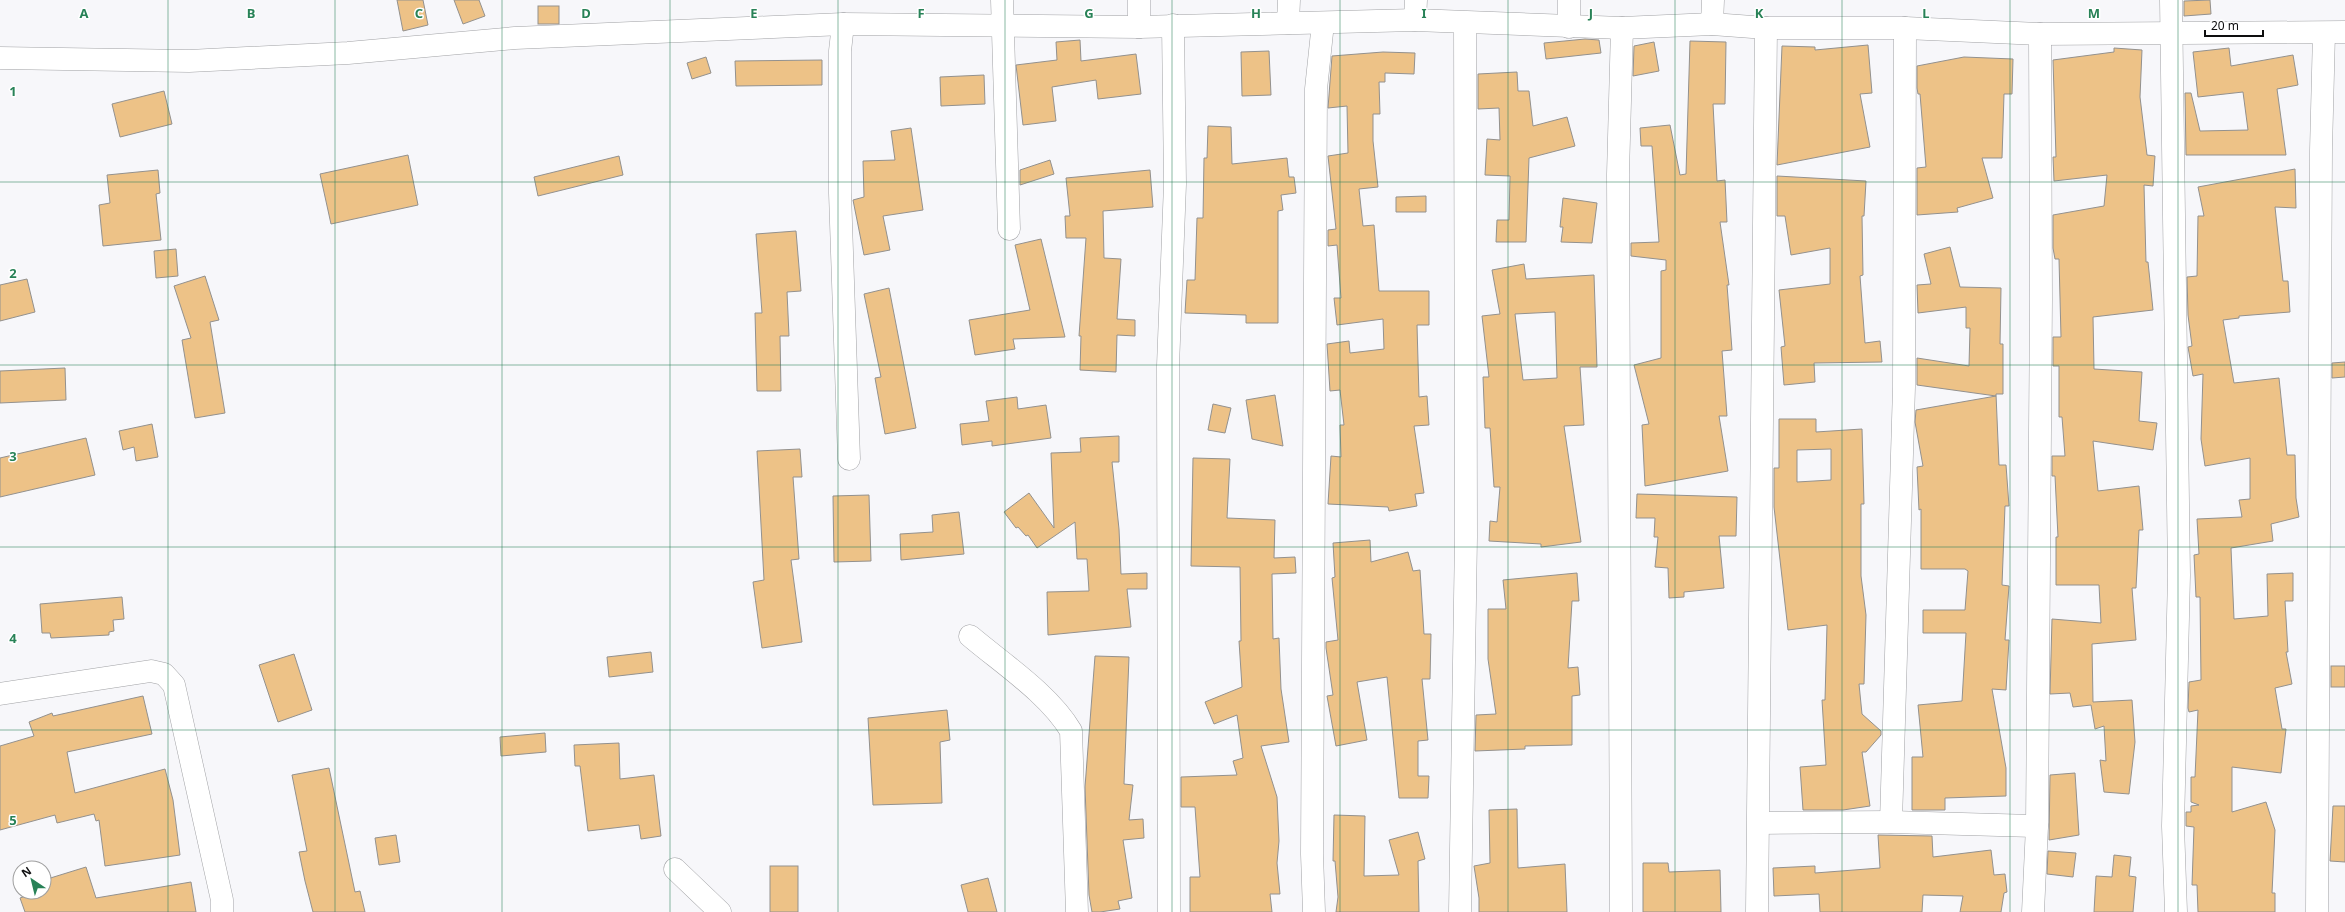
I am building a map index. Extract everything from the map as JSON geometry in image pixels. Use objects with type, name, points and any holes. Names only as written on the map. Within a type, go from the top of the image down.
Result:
[{"type":"street","points":[[1002,0],[1001,25],[1009,229]]},
{"type":"street","points":[[1139,0],[1139,27]]},
{"type":"street","points":[[1288,23],[1289,0]]},
{"type":"street","points":[[1569,0],[1569,26]]},
{"type":"street","points":[[1712,24],[1714,0]]},
{"type":"street","points":[[2171,0],[2170,32],[2180,575],[2173,826],[2176,912]]},
{"type":"street","points":[[0,58],[197,60],[348,53],[515,38],[842,24],[1139,27],[1173,25],[1323,23],[1416,10],[1466,23],[1622,28],[1712,24],[1766,28],[1905,28],[2040,34],[2170,32],[2335,33],[2321,150],[2317,912]]},
{"type":"street","points":[[1314,912],[1312,854],[1316,89],[1323,23]]},
{"type":"street","points":[[1460,912],[1466,537],[1466,23]]},
{"type":"street","points":[[842,24],[840,51],[840,193],[850,458]]},
{"type":"street","points":[[1169,912],[1168,366],[1175,184],[1173,25]]},
{"type":"street","points":[[1621,912],[1618,174],[1622,28]]},
{"type":"street","points":[[1757,912],[1766,28]]},
{"type":"street","points":[[1891,822],[1904,387],[1905,28]]},
{"type":"street","points":[[2033,912],[2037,826],[2041,299],[2040,34]]},
{"type":"street","points":[[970,636],[1046,700],[1062,716],[1071,731],[1077,912]]},
{"type":"street","points":[[0,694],[151,671],[164,674],[174,686],[222,900],[222,912]]},
{"type":"street","points":[[1759,823],[1891,822],[2037,826]]},
{"type":"street","points":[[674,869],[720,912]]},
{"type":"building","points":[[397,0],[423,0],[428,25],[403,31]]},
{"type":"building","points":[[454,0],[479,0],[485,16],[463,24]]},
{"type":"building","points":[[2210,0],[2211,14],[2184,16],[2184,1]]},
{"type":"building","points":[[538,6],[559,6],[559,24],[538,24]]},
{"type":"building","points":[[1585,39],[1599,40],[1601,53],[1546,59],[1544,43]]},
{"type":"building","points":[[1080,40],[1081,61],[1136,54],[1141,94],[1098,99],[1096,80],[1052,87],[1056,121],[1023,125],[1016,65],[1057,60],[1056,42]]},
{"type":"building","points":[[1690,41],[1726,42],[1725,104],[1713,104],[1717,181],[1725,180],[1727,222],[1720,222],[1729,285],[1727,285],[1732,350],[1722,351],[1727,416],[1719,416],[1728,471],[1645,486],[1642,425],[1649,424],[1634,365],[1661,358],[1661,271],[1666,270],[1666,260],[1631,256],[1631,243],[1659,242],[1652,146],[1641,146],[1640,128],[1670,125],[1680,175],[1686,174]]},
{"type":"building","points":[[1654,42],[1659,71],[1633,76],[1634,46]]},
{"type":"building","points":[[1868,45],[1872,93],[1860,94],[1870,147],[1777,165],[1782,46],[1815,47],[1815,50]]},
{"type":"building","points":[[2114,48],[2142,50],[2140,97],[2147,155],[2155,156],[2153,186],[2144,185],[2146,262],[2148,262],[2153,310],[2093,317],[2094,369],[2142,372],[2139,421],[2157,423],[2153,450],[2093,441],[2098,491],[2139,486],[2143,530],[2139,530],[2136,588],[2132,588],[2136,640],[2092,644],[2093,702],[2132,700],[2135,742],[2129,794],[2104,792],[2100,760],[2106,761],[2104,726],[2095,729],[2091,705],[2073,707],[2070,693],[2050,694],[2052,619],[2101,623],[2099,585],[2056,585],[2056,537],[2058,537],[2055,476],[2052,476],[2052,456],[2065,456],[2062,417],[2059,417],[2059,366],[2053,366],[2053,337],[2061,337],[2059,259],[2055,259],[2053,248],[2053,215],[2104,206],[2107,175],[2054,181],[2053,157],[2056,157],[2053,60],[2114,52]]},
{"type":"building","points":[[2229,48],[2231,66],[2293,55],[2298,85],[2277,89],[2286,155],[2186,155],[2185,93],[2191,93],[2200,131],[2248,130],[2243,92],[2198,97],[2193,52]]},
{"type":"building","points":[[1269,51],[1271,95],[1242,96],[1241,52]]},
{"type":"building","points":[[1383,52],[1415,53],[1414,74],[1385,73],[1385,82],[1379,82],[1380,114],[1373,114],[1373,141],[1378,187],[1359,189],[1363,226],[1374,225],[1379,291],[1429,291],[1429,325],[1417,325],[1419,397],[1427,396],[1429,425],[1414,426],[1424,493],[1415,494],[1417,506],[1389,511],[1388,507],[1328,504],[1331,456],[1341,457],[1340,425],[1344,425],[1340,390],[1330,391],[1327,344],[1349,341],[1350,353],[1384,349],[1383,319],[1337,325],[1334,298],[1341,298],[1337,245],[1328,246],[1328,230],[1336,229],[1328,156],[1348,153],[1347,106],[1328,108],[1332,56]]},
{"type":"building","points":[[706,57],[711,73],[692,79],[687,63]]},
{"type":"building","points":[[1964,57],[2013,59],[2012,94],[2004,94],[2002,158],[1982,158],[1993,198],[1957,208],[1958,212],[1917,215],[1917,168],[1926,167],[1920,94],[1918,94],[1917,88],[1917,66]]},
{"type":"building","points":[[822,60],[822,85],[736,86],[735,61]]},
{"type":"building","points":[[1517,72],[1518,91],[1529,91],[1533,126],[1567,117],[1575,146],[1529,158],[1526,242],[1496,242],[1497,220],[1509,220],[1510,176],[1485,175],[1487,139],[1500,140],[1499,108],[1478,109],[1478,74]]},
{"type":"building","points":[[984,75],[985,104],[941,106],[940,77]]},
{"type":"building","points":[[164,91],[172,124],[120,137],[112,104]]},
{"type":"building","points":[[1208,126],[1231,127],[1232,164],[1287,158],[1289,177],[1294,177],[1296,193],[1281,195],[1283,210],[1278,211],[1278,323],[1246,323],[1246,315],[1185,313],[1187,280],[1195,280],[1197,218],[1203,218],[1204,158],[1207,158]]},
{"type":"building","points":[[911,128],[923,210],[883,216],[890,250],[864,255],[853,200],[864,197],[863,161],[895,160],[891,131]]},
{"type":"building","points":[[408,155],[418,205],[331,224],[320,174]]},
{"type":"building","points":[[619,156],[623,175],[538,196],[534,177]]},
{"type":"building","points":[[1050,160],[1054,174],[1020,185],[1020,170]]},
{"type":"building","points":[[2295,169],[2296,208],[2275,207],[2283,281],[2288,281],[2290,312],[2239,316],[2239,318],[2223,320],[2234,383],[2279,378],[2287,455],[2295,455],[2296,498],[2299,517],[2271,524],[2273,541],[2231,548],[2234,619],[2268,616],[2267,574],[2293,573],[2293,601],[2285,601],[2288,652],[2286,652],[2292,684],[2275,688],[2282,729],[2286,729],[2281,773],[2232,767],[2232,812],[2266,802],[2275,830],[2272,893],[2275,893],[2275,912],[2198,912],[2197,885],[2192,885],[2194,827],[2186,826],[2186,812],[2191,812],[2191,806],[2199,805],[2191,802],[2191,777],[2195,777],[2198,710],[2189,712],[2188,708],[2189,682],[2201,680],[2200,597],[2196,597],[2194,555],[2199,554],[2197,519],[2242,517],[2239,500],[2250,499],[2250,458],[2205,466],[2201,439],[2203,374],[2193,376],[2188,347],[2192,346],[2188,315],[2187,277],[2197,276],[2198,216],[2204,216],[2198,187]]},
{"type":"building","points":[[158,170],[160,193],[156,194],[161,240],[103,246],[99,205],[110,203],[107,175]]},
{"type":"building","points":[[1150,170],[1153,207],[1103,211],[1104,258],[1121,259],[1117,319],[1135,320],[1135,336],[1117,335],[1116,372],[1080,370],[1081,336],[1079,336],[1086,238],[1066,238],[1065,216],[1070,216],[1066,178]]},
{"type":"building","points":[[1777,176],[1866,181],[1864,216],[1862,216],[1863,275],[1860,276],[1865,343],[1880,341],[1882,362],[1814,363],[1815,382],[1784,385],[1781,347],[1785,346],[1779,290],[1830,284],[1830,248],[1791,255],[1785,216],[1777,216]]},
{"type":"building","points":[[1426,196],[1426,212],[1396,212],[1396,197]]},
{"type":"building","points":[[1563,198],[1597,203],[1592,243],[1561,242],[1563,227],[1560,227]]},
{"type":"building","points":[[796,231],[801,291],[787,292],[789,336],[780,336],[781,391],[757,391],[755,313],[762,313],[756,234]]},
{"type":"building","points":[[1041,239],[1065,337],[1013,339],[1015,349],[975,355],[969,320],[1030,310],[1015,245]]},
{"type":"building","points":[[1950,247],[1960,287],[2001,288],[2000,344],[2003,344],[2003,394],[1996,394],[1999,465],[2006,465],[2009,506],[2005,506],[2002,585],[2009,586],[2005,640],[2009,640],[2006,690],[1992,689],[2006,768],[2006,796],[1945,798],[1945,810],[1912,810],[1912,757],[1923,757],[1918,705],[1962,701],[1966,633],[1923,633],[1923,610],[1965,610],[1968,571],[1965,569],[1921,569],[1921,509],[1919,510],[1917,467],[1923,466],[1915,422],[1916,410],[1996,396],[1917,385],[1917,358],[1969,366],[1970,328],[1966,328],[1966,307],[1918,313],[1917,285],[1931,284],[1924,254]]},
{"type":"building","points":[[176,249],[178,276],[156,278],[154,251]]},
{"type":"building","points":[[1524,264],[1526,279],[1594,275],[1597,367],[1580,367],[1584,425],[1564,426],[1581,542],[1541,547],[1541,544],[1489,541],[1490,521],[1497,522],[1500,487],[1494,487],[1490,428],[1485,428],[1483,377],[1489,377],[1482,316],[1500,314],[1492,270]],"holes":[[[1555,312],[1557,378],[1523,380],[1515,314]]]},
{"type":"building","points":[[205,276],[219,320],[210,322],[225,413],[195,418],[182,340],[191,338],[174,286]]},
{"type":"building","points":[[27,279],[35,312],[0,321],[0,285]]},
{"type":"building","points":[[889,288],[916,428],[885,434],[875,378],[881,377],[864,294]]},
{"type":"building","points":[[2345,362],[2345,377],[2332,378],[2332,363]]},
{"type":"building","points":[[65,368],[66,400],[0,403],[0,371]]},
{"type":"building","points":[[1275,395],[1283,446],[1252,439],[1246,400]]},
{"type":"building","points":[[1017,397],[1018,409],[1046,405],[1051,438],[992,446],[992,441],[962,445],[960,424],[989,421],[986,401]]},
{"type":"building","points":[[1213,404],[1231,408],[1225,433],[1208,430]]},
{"type":"building","points":[[1779,419],[1816,419],[1816,432],[1862,429],[1864,504],[1861,504],[1861,576],[1866,615],[1864,684],[1859,684],[1862,714],[1881,731],[1881,735],[1866,752],[1862,752],[1870,806],[1843,810],[1803,810],[1800,767],[1826,765],[1822,700],[1825,700],[1827,625],[1788,630],[1774,507],[1774,468],[1779,468]],"holes":[[[1831,449],[1831,480],[1797,482],[1797,450]]]},
{"type":"building","points":[[152,424],[158,457],[136,461],[134,447],[123,450],[119,431]]},
{"type":"building","points":[[1119,436],[1119,462],[1112,462],[1119,529],[1121,574],[1147,573],[1147,589],[1127,589],[1131,627],[1048,635],[1047,592],[1089,591],[1087,559],[1077,559],[1075,522],[1037,548],[1028,535],[1026,536],[1018,527],[1016,528],[1004,512],[1029,493],[1054,528],[1051,453],[1081,452],[1080,438]]},
{"type":"building","points":[[86,438],[95,475],[0,497],[0,458]]},
{"type":"building","points":[[800,449],[802,477],[793,477],[799,559],[791,560],[802,642],[762,648],[753,582],[764,580],[757,451]]},
{"type":"building","points":[[1193,458],[1230,459],[1227,518],[1275,520],[1274,558],[1295,557],[1296,573],[1272,574],[1273,639],[1279,638],[1281,689],[1289,742],[1261,746],[1277,797],[1279,841],[1277,863],[1280,894],[1270,894],[1272,912],[1190,912],[1190,877],[1200,877],[1195,807],[1181,807],[1181,777],[1237,775],[1233,761],[1243,758],[1237,715],[1214,724],[1205,702],[1242,687],[1239,641],[1241,641],[1240,567],[1191,566]]},
{"type":"building","points":[[1637,494],[1737,497],[1736,536],[1719,536],[1724,588],[1684,592],[1684,597],[1669,598],[1668,568],[1655,567],[1658,537],[1654,537],[1655,518],[1636,518]]},
{"type":"building","points":[[869,495],[871,561],[834,562],[833,496]]},
{"type":"building","points":[[959,512],[964,554],[901,560],[900,534],[933,532],[932,515]]},
{"type":"building","points":[[1370,540],[1371,562],[1408,552],[1413,571],[1420,570],[1424,634],[1431,634],[1430,679],[1422,679],[1428,740],[1418,741],[1418,776],[1429,776],[1428,798],[1399,798],[1387,677],[1357,682],[1367,740],[1336,746],[1327,696],[1333,695],[1326,648],[1326,642],[1338,640],[1332,578],[1335,577],[1333,543]]},
{"type":"building","points":[[1577,573],[1579,601],[1572,601],[1568,668],[1578,667],[1580,695],[1572,696],[1572,745],[1525,746],[1525,749],[1475,751],[1476,715],[1496,714],[1488,659],[1488,609],[1506,609],[1503,580]]},
{"type":"building","points":[[122,597],[124,619],[113,620],[114,631],[109,632],[109,635],[51,638],[50,633],[42,633],[40,604]]},
{"type":"building","points":[[651,652],[653,672],[609,677],[607,657]]},
{"type":"building","points":[[294,654],[312,710],[278,722],[259,665]]},
{"type":"building","points":[[1095,656],[1129,657],[1124,784],[1133,785],[1129,820],[1143,819],[1144,838],[1123,840],[1132,898],[1118,901],[1120,909],[1100,912],[1092,912],[1089,895],[1085,787]]},
{"type":"building","points":[[2331,666],[2345,666],[2345,687],[2331,687]]},
{"type":"building","points":[[143,696],[152,734],[67,752],[75,793],[165,769],[173,800],[180,855],[105,866],[99,820],[96,821],[94,814],[57,823],[55,815],[0,830],[0,746],[34,736],[29,722],[52,713],[53,716]]},
{"type":"building","points":[[947,710],[950,740],[940,742],[942,803],[873,805],[868,718]]},
{"type":"building","points":[[545,733],[546,752],[501,756],[500,737]]},
{"type":"building","points":[[619,743],[620,779],[654,775],[661,836],[641,839],[639,825],[588,831],[580,766],[575,766],[574,745]]},
{"type":"building","points":[[329,768],[355,892],[360,891],[365,912],[313,912],[305,881],[299,852],[307,851],[292,775]]},
{"type":"building","points":[[2075,773],[2079,835],[2049,840],[2050,775]]},
{"type":"building","points":[[2333,806],[2345,806],[2345,862],[2330,861]]},
{"type":"building","points":[[1517,809],[1518,868],[1565,864],[1567,912],[1479,912],[1479,898],[1474,866],[1490,863],[1489,810]]},
{"type":"building","points":[[1334,815],[1365,816],[1364,876],[1399,875],[1389,840],[1418,832],[1425,859],[1418,861],[1419,912],[1336,912],[1338,897],[1335,861],[1333,861]]},
{"type":"building","points":[[396,835],[400,862],[379,865],[375,838]]},
{"type":"building","points":[[1878,835],[1932,836],[1933,857],[1991,850],[1994,875],[2005,874],[2007,892],[2004,893],[2001,912],[1960,912],[1963,896],[1923,895],[1922,912],[1820,912],[1819,894],[1774,896],[1773,868],[1815,866],[1815,873],[1880,868]]},
{"type":"building","points":[[2048,851],[2076,853],[2073,877],[2047,874]]},
{"type":"building","points":[[2114,855],[2131,857],[2129,876],[2136,877],[2133,912],[2094,912],[2096,876],[2112,877]]},
{"type":"building","points":[[1643,863],[1668,863],[1669,872],[1720,870],[1721,912],[1643,912]]},
{"type":"building","points":[[770,866],[798,866],[798,912],[770,912]]},
{"type":"building","points":[[86,867],[96,898],[191,882],[196,912],[25,912],[21,900],[52,900],[52,878]]},
{"type":"building","points":[[988,878],[997,912],[968,912],[961,885]]}]
